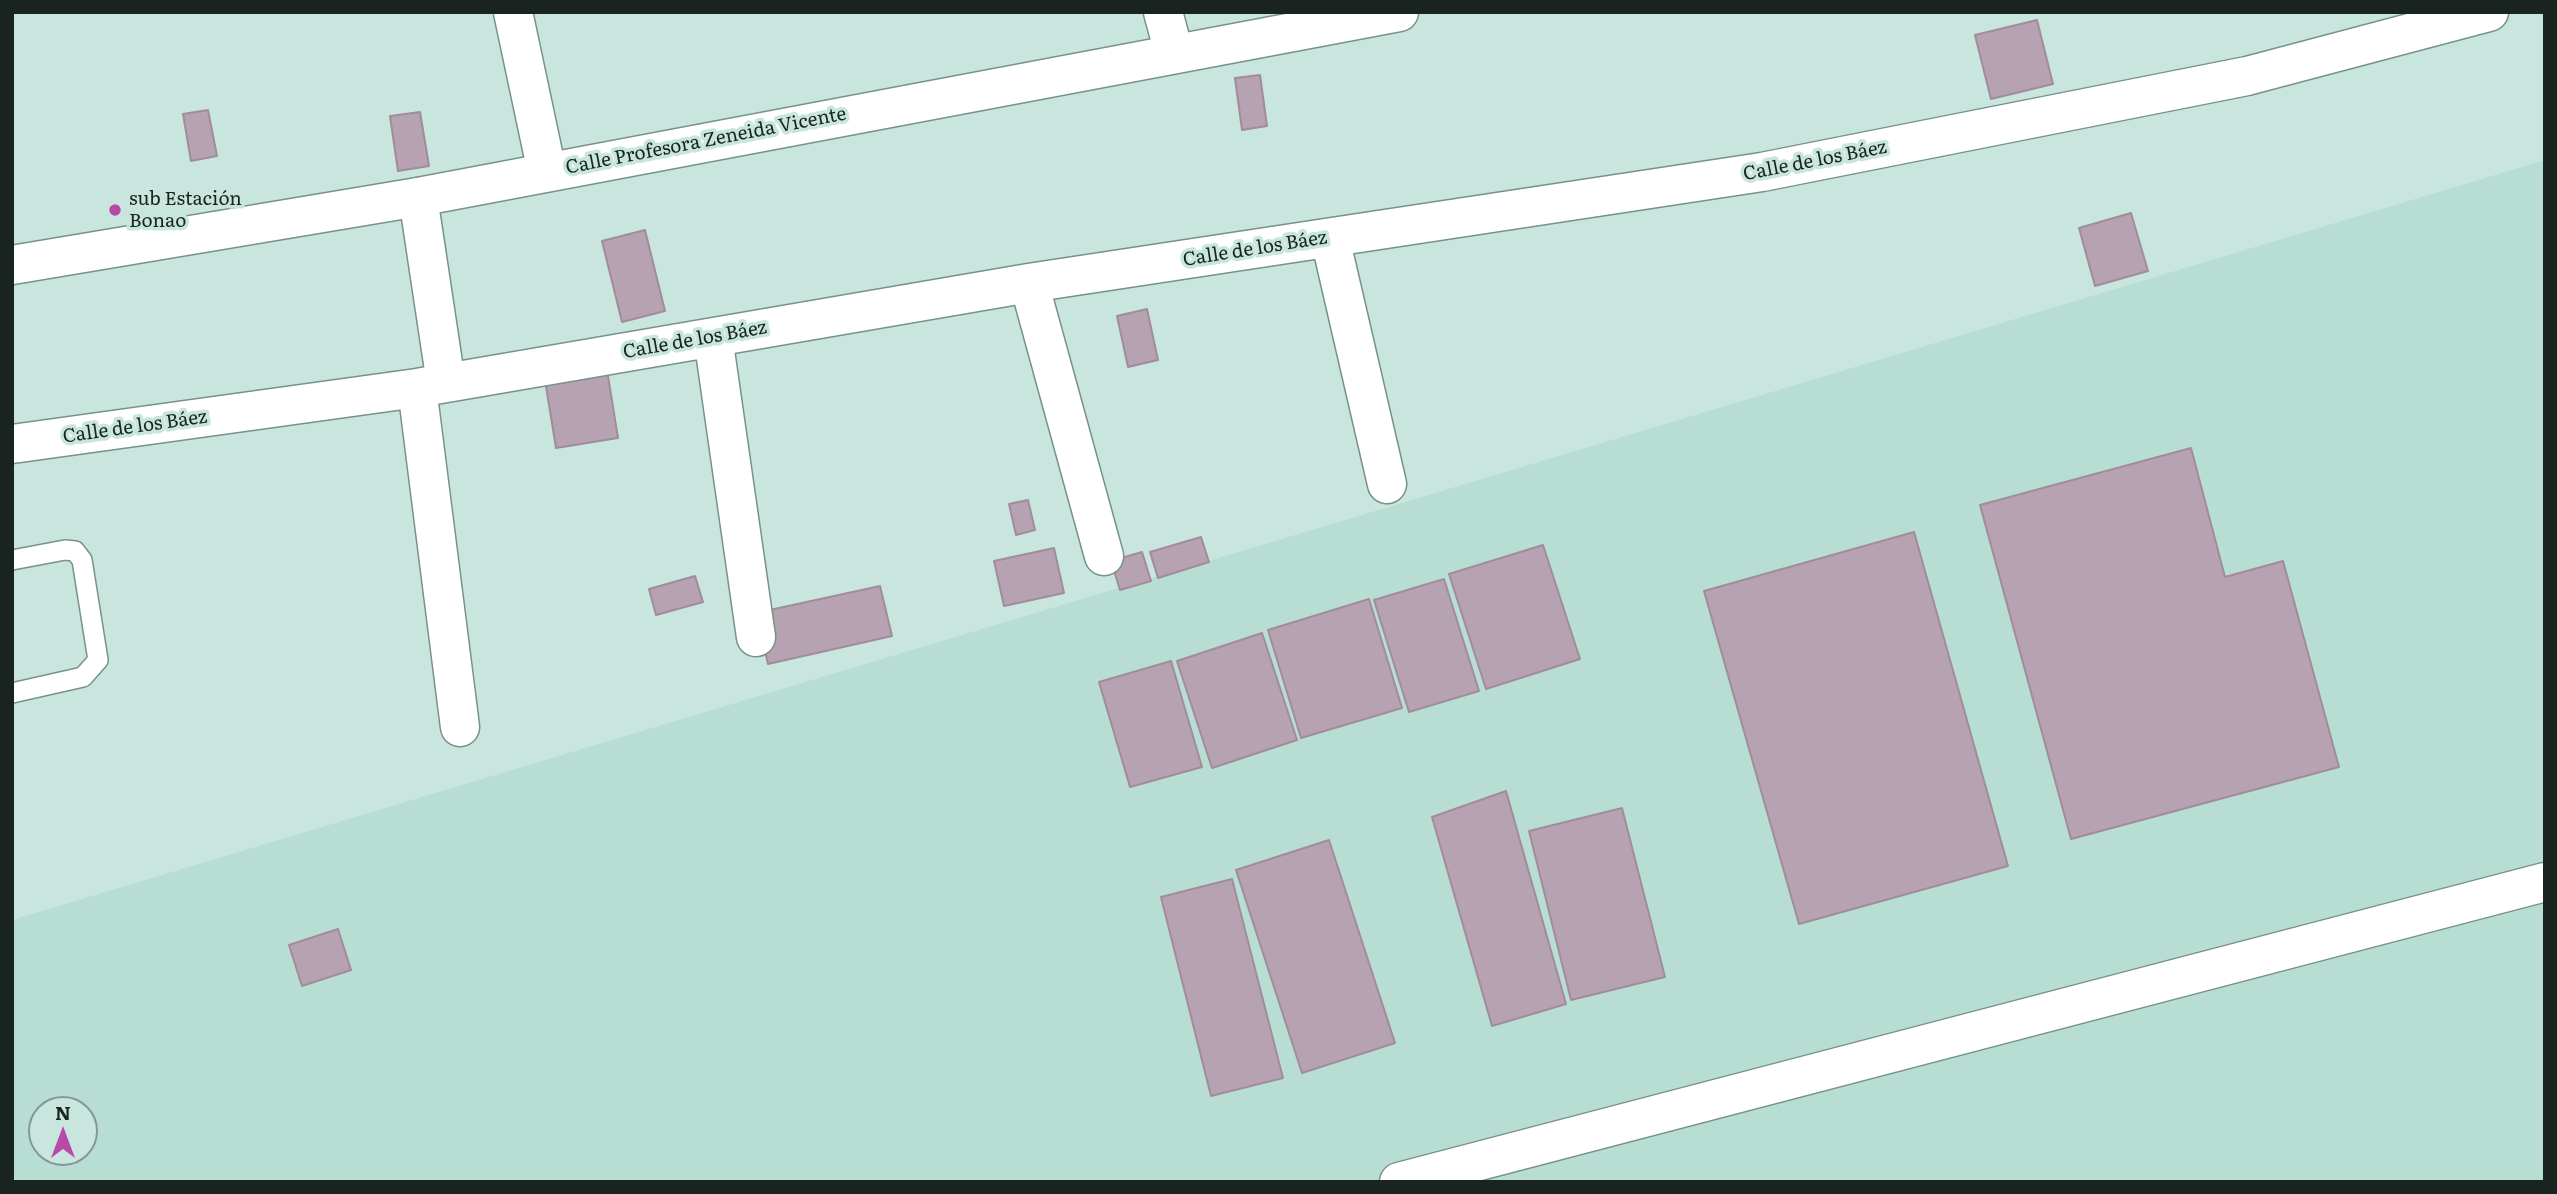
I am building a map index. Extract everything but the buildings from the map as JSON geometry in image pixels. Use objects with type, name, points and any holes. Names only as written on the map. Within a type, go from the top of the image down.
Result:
[{"type":"street","points":[[513,12],[547,172]]},
{"type":"street","points":[[1163,12],[1174,53]]},
{"type":"street","name":"Calle Profesora Zeneida Vicente","points":[[12,265],[418,197],[1399,12]]},
{"type":"street","name":"Calle de los Báez","points":[[12,444],[432,386],[1029,283],[1762,172],[2247,76],[2488,12]]},
{"type":"street","points":[[418,197],[460,727]]},
{"type":"street","points":[[1330,238],[1387,484]]},
{"type":"street","points":[[1029,283],[1104,556]]},
{"type":"street","points":[[713,337],[756,637]]},
{"type":"street","points":[[1399,1182],[1481,1171],[2545,882]]},
{"type":"lane","points":[[12,560],[65,550],[75,551],[82,561],[98,660],[83,677],[12,693]]},
{"type":"shaded area","points":[[2545,160],[2545,1182],[12,1182],[12,920]]},
{"type":"place","name":"sub Estación Bonao","points":[[115,210]]}]
